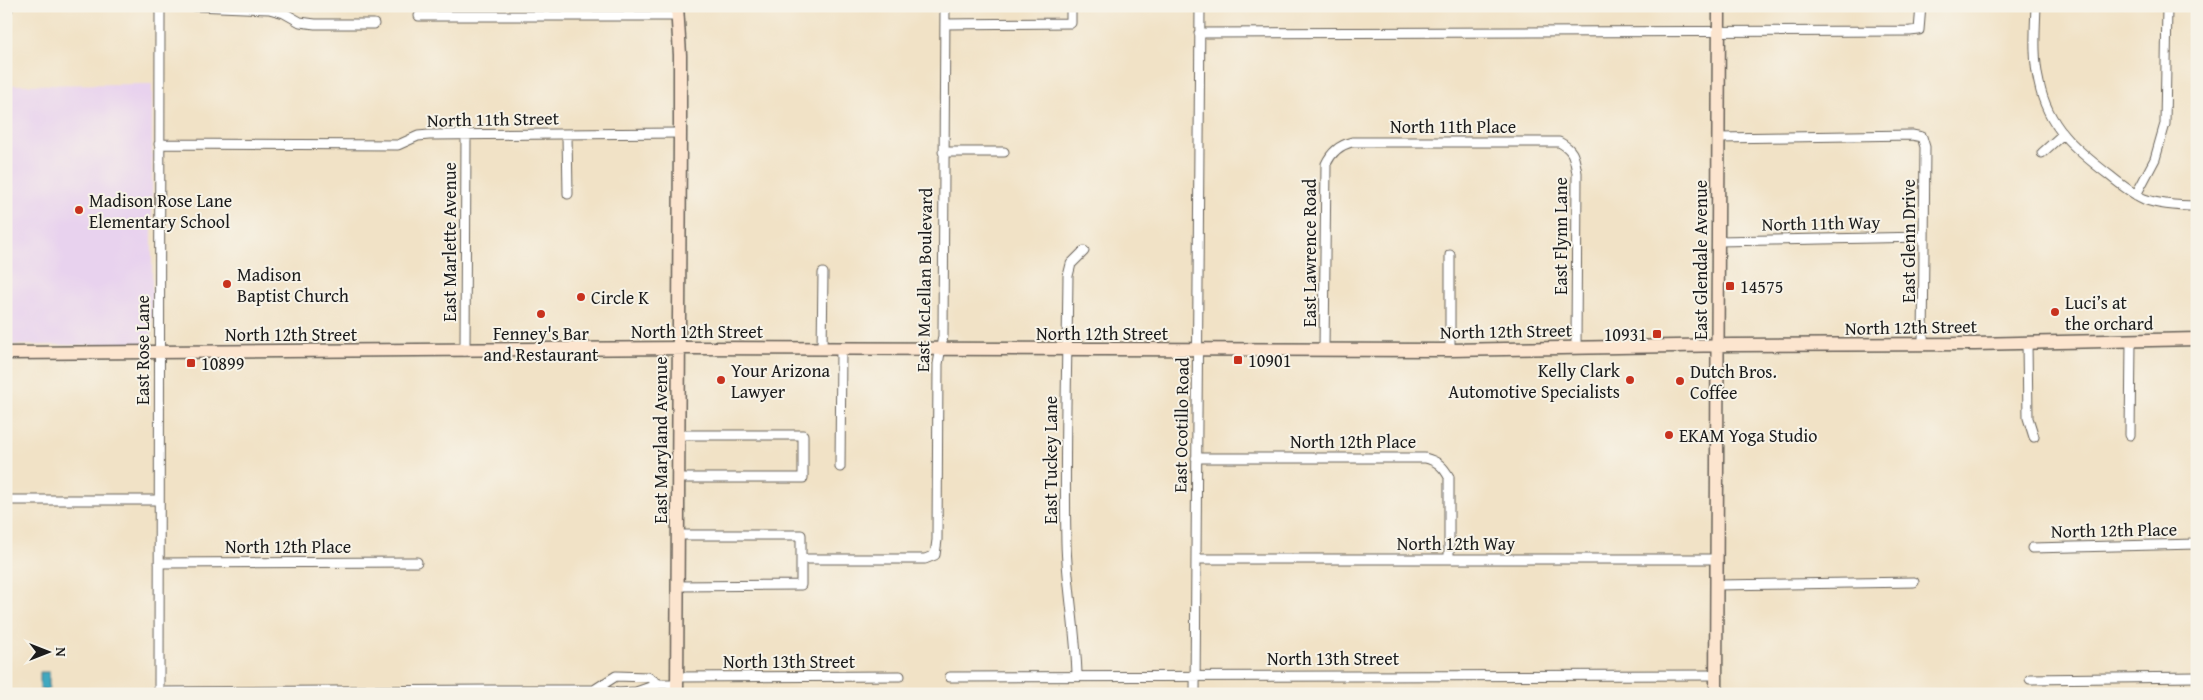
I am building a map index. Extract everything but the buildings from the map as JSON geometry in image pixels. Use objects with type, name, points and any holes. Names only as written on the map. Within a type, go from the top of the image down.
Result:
[{"type":"street","points":[[6,13],[9,6]]},
{"type":"street","name":"East Rose Lane","points":[[159,6],[159,693]]},
{"type":"street","points":[[195,6],[269,9],[300,22],[315,24],[374,24]]},
{"type":"street","name":"East McLellan Boulevard","points":[[801,559],[925,559],[934,555],[937,540],[938,364],[943,336],[945,6]]},
{"type":"street","points":[[945,24],[1071,23],[1071,6]]},
{"type":"street","name":"East Ocotillo Road","points":[[1196,694],[1200,6]]},
{"type":"street","name":"East Glendale Avenue","points":[[1716,694],[1718,6]]},
{"type":"street","points":[[1200,33],[1919,30],[1921,6]]},
{"type":"street","points":[[2036,6],[2035,64],[2039,84],[2049,114],[2062,135],[2095,165],[2144,199],[2162,203],[2197,206]]},
{"type":"street","points":[[2136,194],[2155,159],[2165,124],[2167,6]]},
{"type":"street","points":[[419,16],[677,11]]},
{"type":"street","name":"East Maryland Avenue","points":[[677,11],[680,55],[678,685]]},
{"type":"street","name":"North 11th Street","points":[[159,144],[398,145],[418,136],[680,133]]},
{"type":"street","name":"East Marlette Avenue","points":[[465,350],[466,134]]},
{"type":"street","points":[[568,134],[568,194]]},
{"type":"street","name":"East Glenn Drive","points":[[1718,138],[1912,135],[1922,137],[1925,146],[1923,345]]},
{"type":"street","points":[[2042,153],[2062,135]]},
{"type":"street","name":"North 11th Place","points":[[1330,156],[1344,144],[1352,142],[1559,142],[1569,148],[1574,156]]},
{"type":"street","points":[[943,152],[1004,152]]},
{"type":"street","name":"East Lawrence Road","points":[[1324,350],[1325,172],[1330,156]]},
{"type":"street","name":"East Flynn Lane","points":[[1574,156],[1577,173],[1576,347]]},
{"type":"street","name":"North 11th Way","points":[[1717,241],[1924,237]]},
{"type":"street","name":"East Tuckey Lane","points":[[1077,675],[1066,541],[1068,276],[1071,264],[1084,251]]},
{"type":"street","points":[[1450,255],[1450,350]]},
{"type":"street","points":[[822,349],[823,273]]},
{"type":"street","name":"North 12th Street","points":[[6,353],[679,348],[1450,350],[1717,345],[1923,345],[2197,339]]},
{"type":"street","points":[[2130,340],[2130,435]]},
{"type":"street","points":[[2028,343],[2028,418],[2034,437]]},
{"type":"street","points":[[840,467],[841,349]]},
{"type":"street","points":[[678,436],[803,436],[803,478],[678,478]]},
{"type":"street","name":"North 12th Place","points":[[1196,458],[1425,458],[1434,460],[1443,467],[1449,477],[1449,559]]},
{"type":"street","points":[[6,500],[159,500]]},
{"type":"street","points":[[677,535],[801,535],[801,584],[677,586]]},
{"type":"street","name":"North 12th Place","points":[[2032,548],[2197,544]]},
{"type":"street","name":"North 12th Way","points":[[1196,559],[1716,559]]},
{"type":"street","name":"North 12th Place","points":[[159,563],[418,562]]},
{"type":"street","points":[[1716,585],[1914,582]]},
{"type":"street","name":"North 13th Street","points":[[950,677],[1077,675],[1716,675]]},
{"type":"street","name":"North 13th Street","points":[[594,690],[616,676],[648,677],[659,684]]},
{"type":"street","name":"North 13th Street","points":[[159,693],[594,690],[619,693],[636,692],[659,684],[678,685],[900,676]]},
{"type":"street","points":[[2030,679],[2197,677]]},
{"type":"shaded area","name":"Madison Rose Lane Elementary School","points":[[152,84],[152,336],[149,343],[144,345],[6,345],[6,85]]},
{"type":"water","points":[[40,672],[49,672],[49,688],[46,690],[40,688]]},
{"type":"place","name":"Madison Rose Lane Elementary School","points":[[79,210]]},
{"type":"place","name":"Madison Baptist Church","points":[[227,284]]},
{"type":"place","name":"14575","points":[[1730,286]]},
{"type":"place","name":"Circle K","points":[[581,297]]},
{"type":"place","name":"Luci’s at the orchard","points":[[2055,312]]},
{"type":"place","name":"Fenney's Bar and Restaurant","points":[[541,314]]},
{"type":"place","name":"10931","points":[[1657,334]]},
{"type":"place","name":"10901","points":[[1238,360]]},
{"type":"place","name":"10899","points":[[191,363]]},
{"type":"place","name":"Your Arizona Lawyer","points":[[721,380]]},
{"type":"place","name":"Kelly Clark Automotive Specialists","points":[[1630,380]]},
{"type":"place","name":"Dutch Bros. Coffee","points":[[1680,381]]},
{"type":"place","name":"EKAM Yoga Studio","points":[[1669,435]]}]
